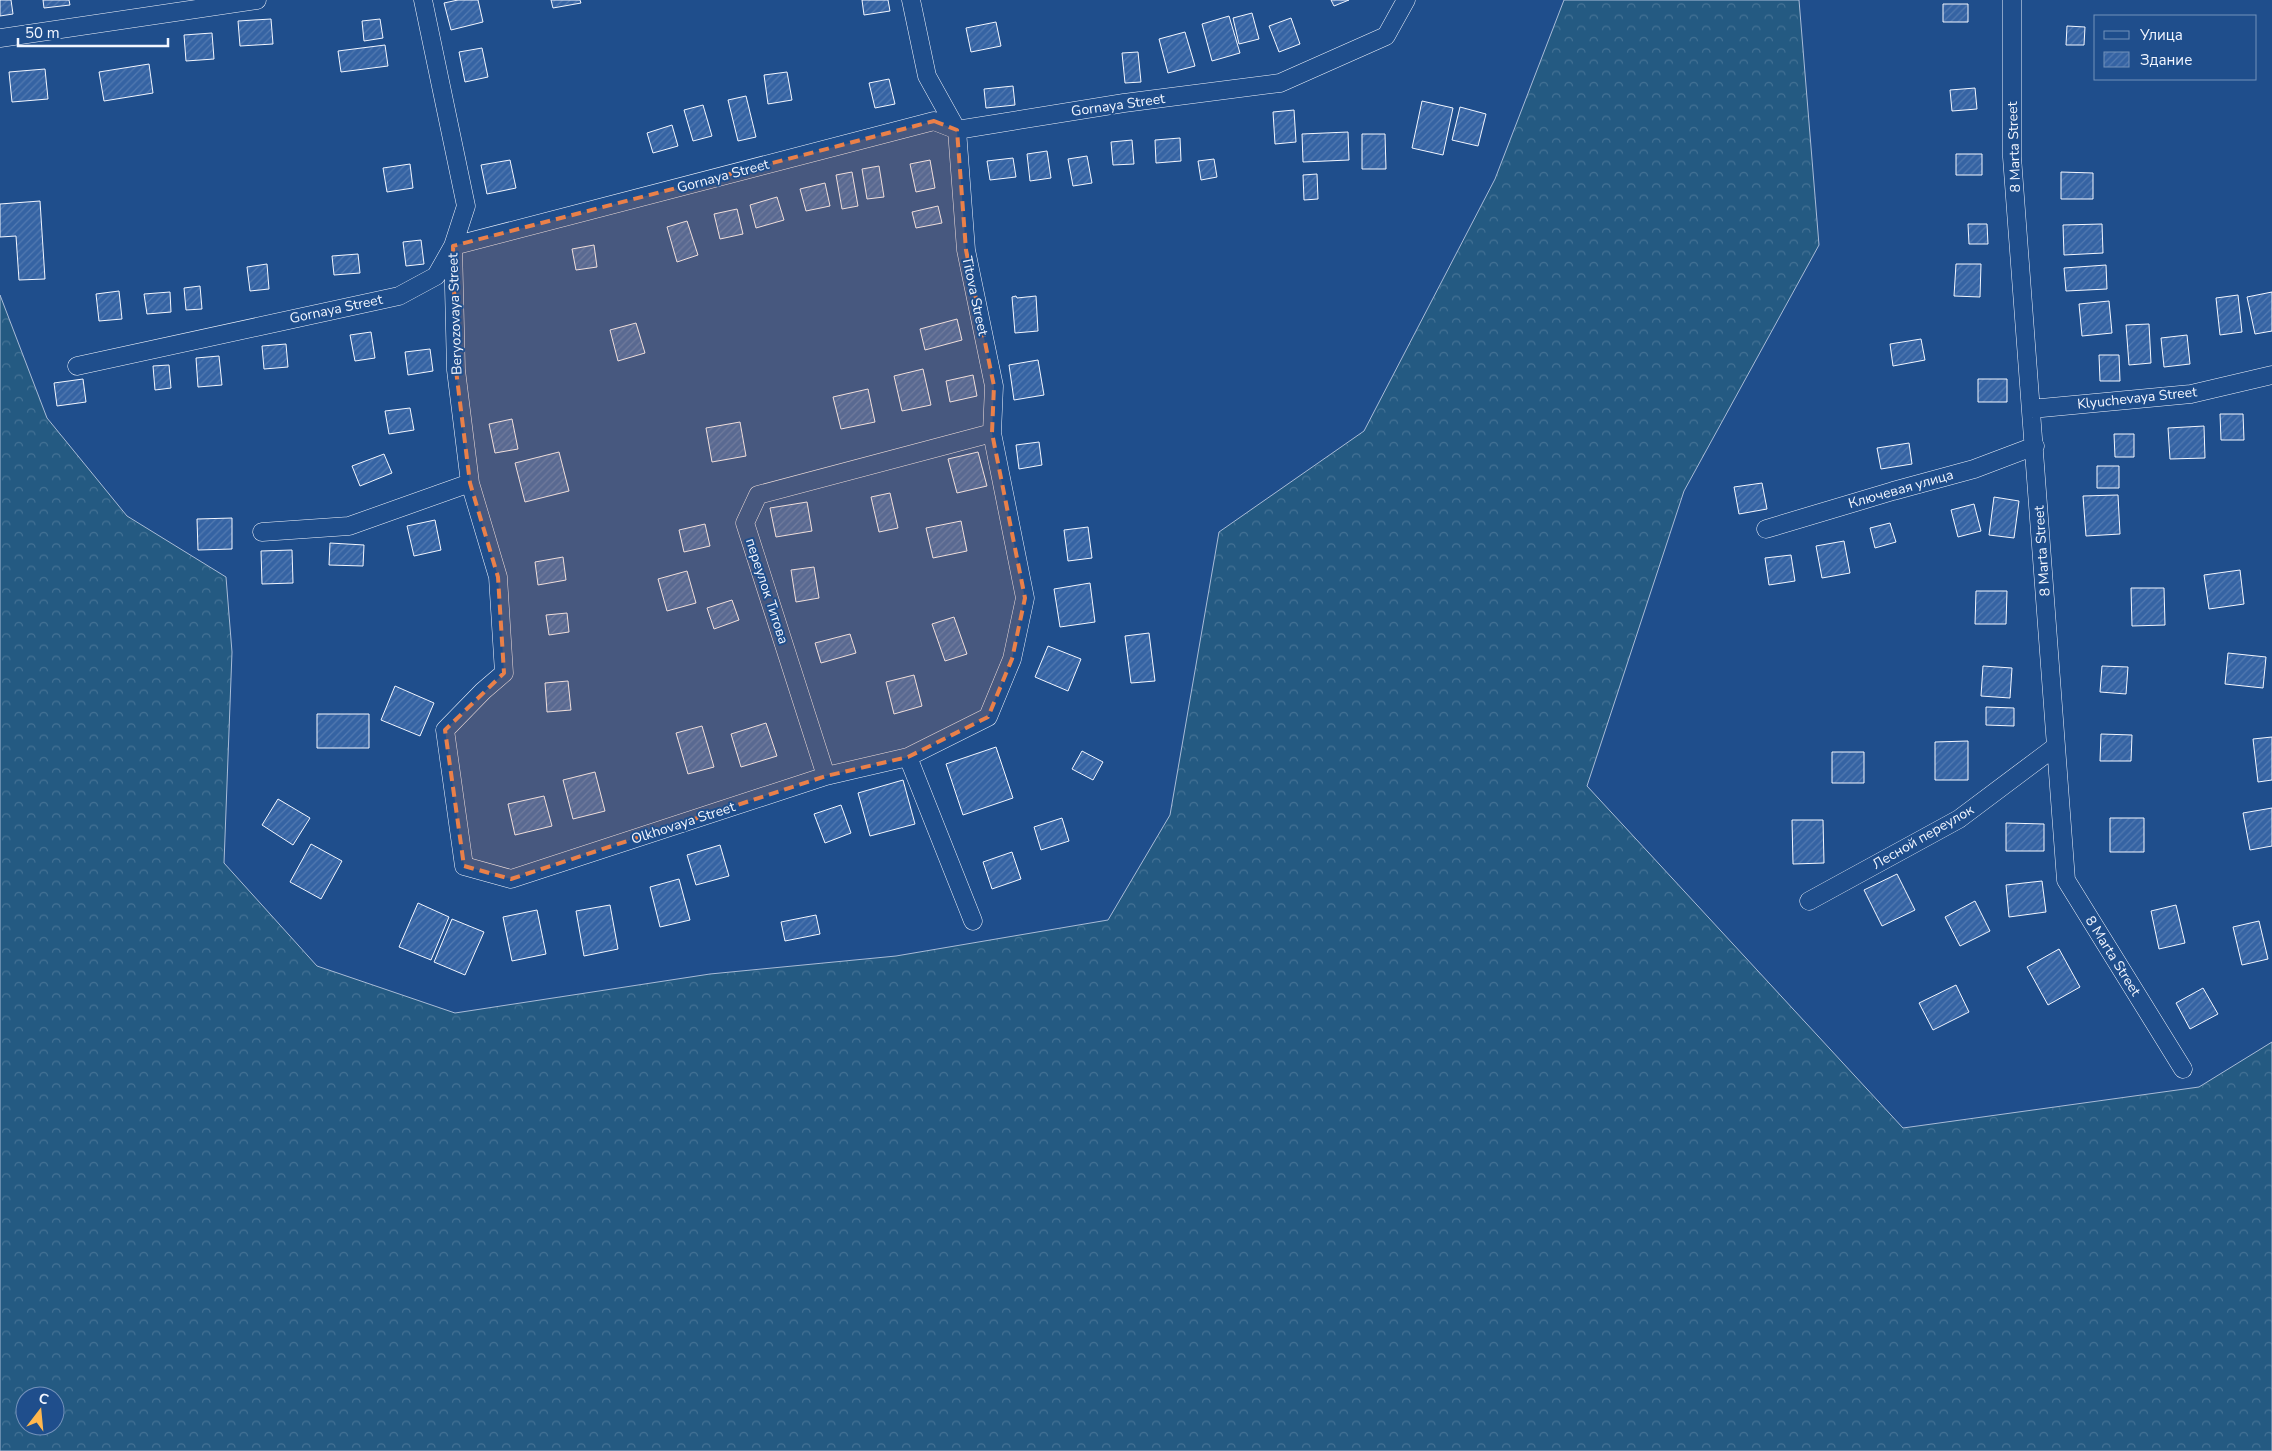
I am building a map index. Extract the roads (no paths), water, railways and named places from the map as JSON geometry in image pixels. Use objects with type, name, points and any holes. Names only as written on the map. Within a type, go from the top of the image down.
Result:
[{"type":"street","points":[[0,38],[257,0]]},
{"type":"street","name":"Beryozovaya Street","points":[[423,0],[466,206],[453,246],[456,370],[470,483],[498,577],[504,673]]},
{"type":"street","name":"Titova Street","points":[[911,0],[927,76],[957,130],[966,250],[994,386],[992,433],[1025,598]]},
{"type":"street","name":"Gornaya Street","points":[[77,366],[399,296],[436,276],[453,246],[934,121],[957,130],[1124,103],[1280,83],[1386,36],[1406,0]]},
{"type":"street","name":"8 Marta Street","points":[[2012,0],[2012,157],[2066,880],[2183,1069]]},
{"type":"street","name":"Klyuchevaya Street","points":[[2031,409],[2191,394],[2272,375]]},
{"type":"street","name":"переулок Титова","points":[[826,776],[745,523],[758,496],[992,433]]},
{"type":"street","name":"Ключевая улица","points":[[1766,529],[1974,469],[2035,446]]},
{"type":"street","points":[[262,532],[349,526],[470,483]]},
{"type":"street","name":"Olkhovaya Street","points":[[504,673],[445,730],[464,866],[511,879],[826,776],[908,757],[988,717],[1012,659],[1025,598]]},
{"type":"street","name":"Лесной переулок","points":[[1809,901],[1959,819],[2055,747]]},
{"type":"street","points":[[908,757],[973,921]]}]
